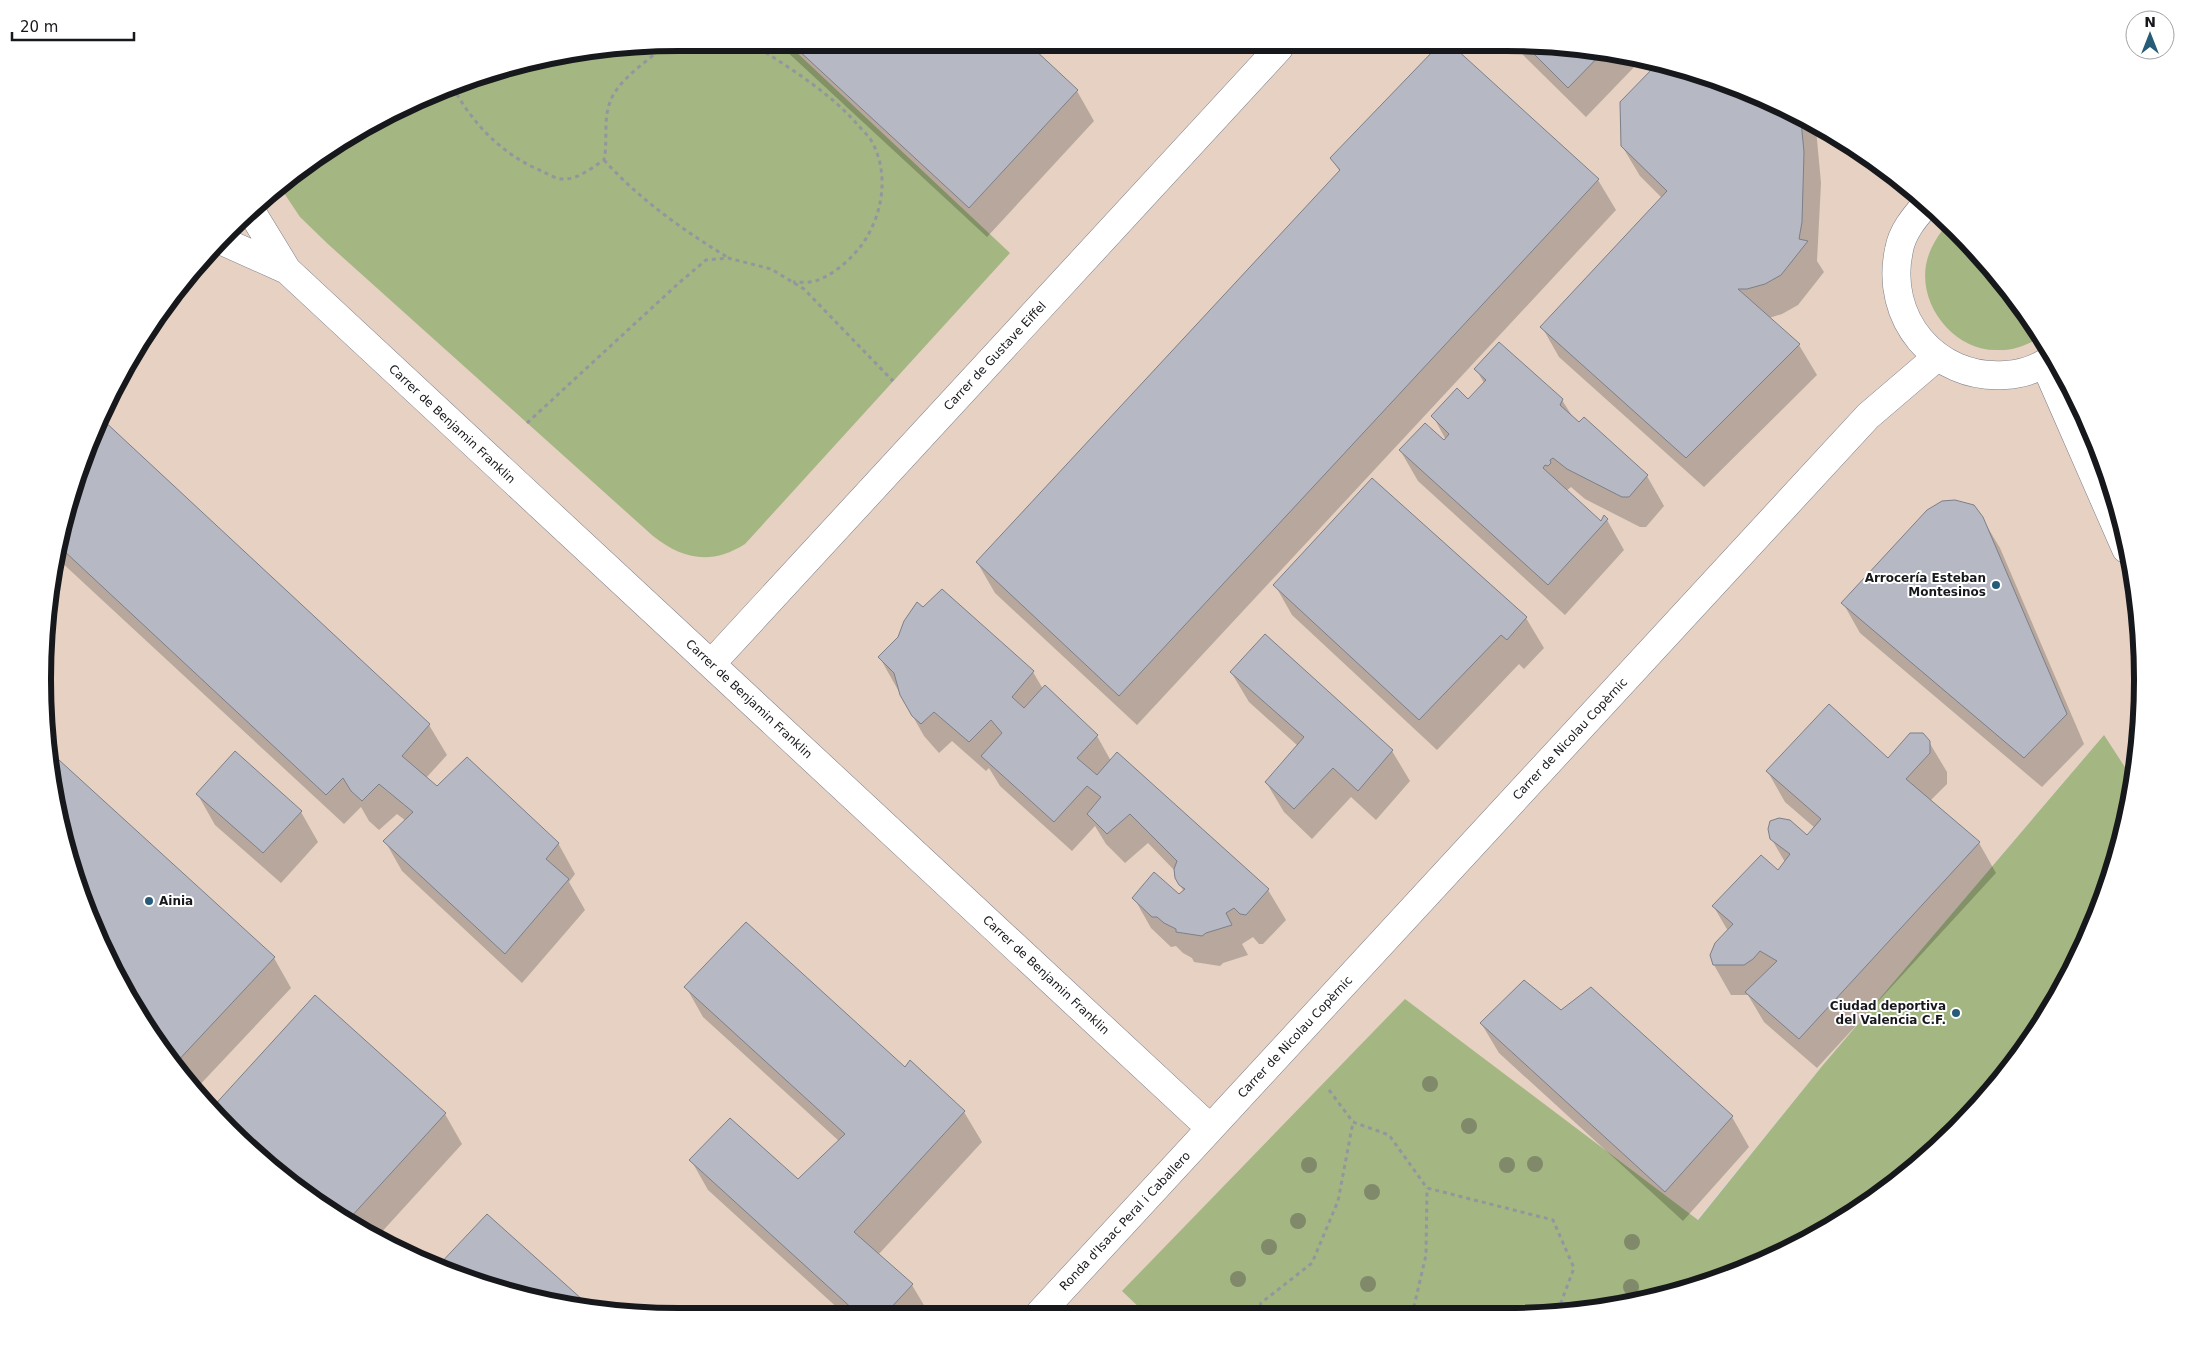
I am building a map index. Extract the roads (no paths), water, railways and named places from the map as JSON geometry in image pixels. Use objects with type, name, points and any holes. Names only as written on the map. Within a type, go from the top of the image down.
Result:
[{"type":"street","name":"Carrer de Gustave Eiffel","points":[[711,664],[1276,51]]},
{"type":"street","points":[[1922,209],[1911,222],[1899,249],[1895,279],[1901,308],[1915,336],[1936,357],[1962,370],[1990,376],[2018,374],[2047,361]]},
{"type":"street","name":"Carrer de Benjamin Franklin","points":[[255,217],[288,270],[1210,1128]]},
{"type":"street","name":"Carrer de Benjamin Franklin","points":[[227,243],[288,270]]},
{"type":"street","name":"Carrer de Nicolau Copèrnic","points":[[1210,1128],[1868,416],[1936,357]]},
{"type":"street","points":[[2055,375],[2109,507]]},
{"type":"street","name":"Ronda d'Isaac Peral i Caballero","points":[[1045,1308],[1210,1128]]},
{"type":"place","name":"Arrocería Esteban Montesinos","points":[[1996,585]]},
{"type":"place","name":"Ainia","points":[[149,901]]},
{"type":"place","name":"Ciudad deportiva del Valencia C.F.","points":[[1956,1013]]}]
